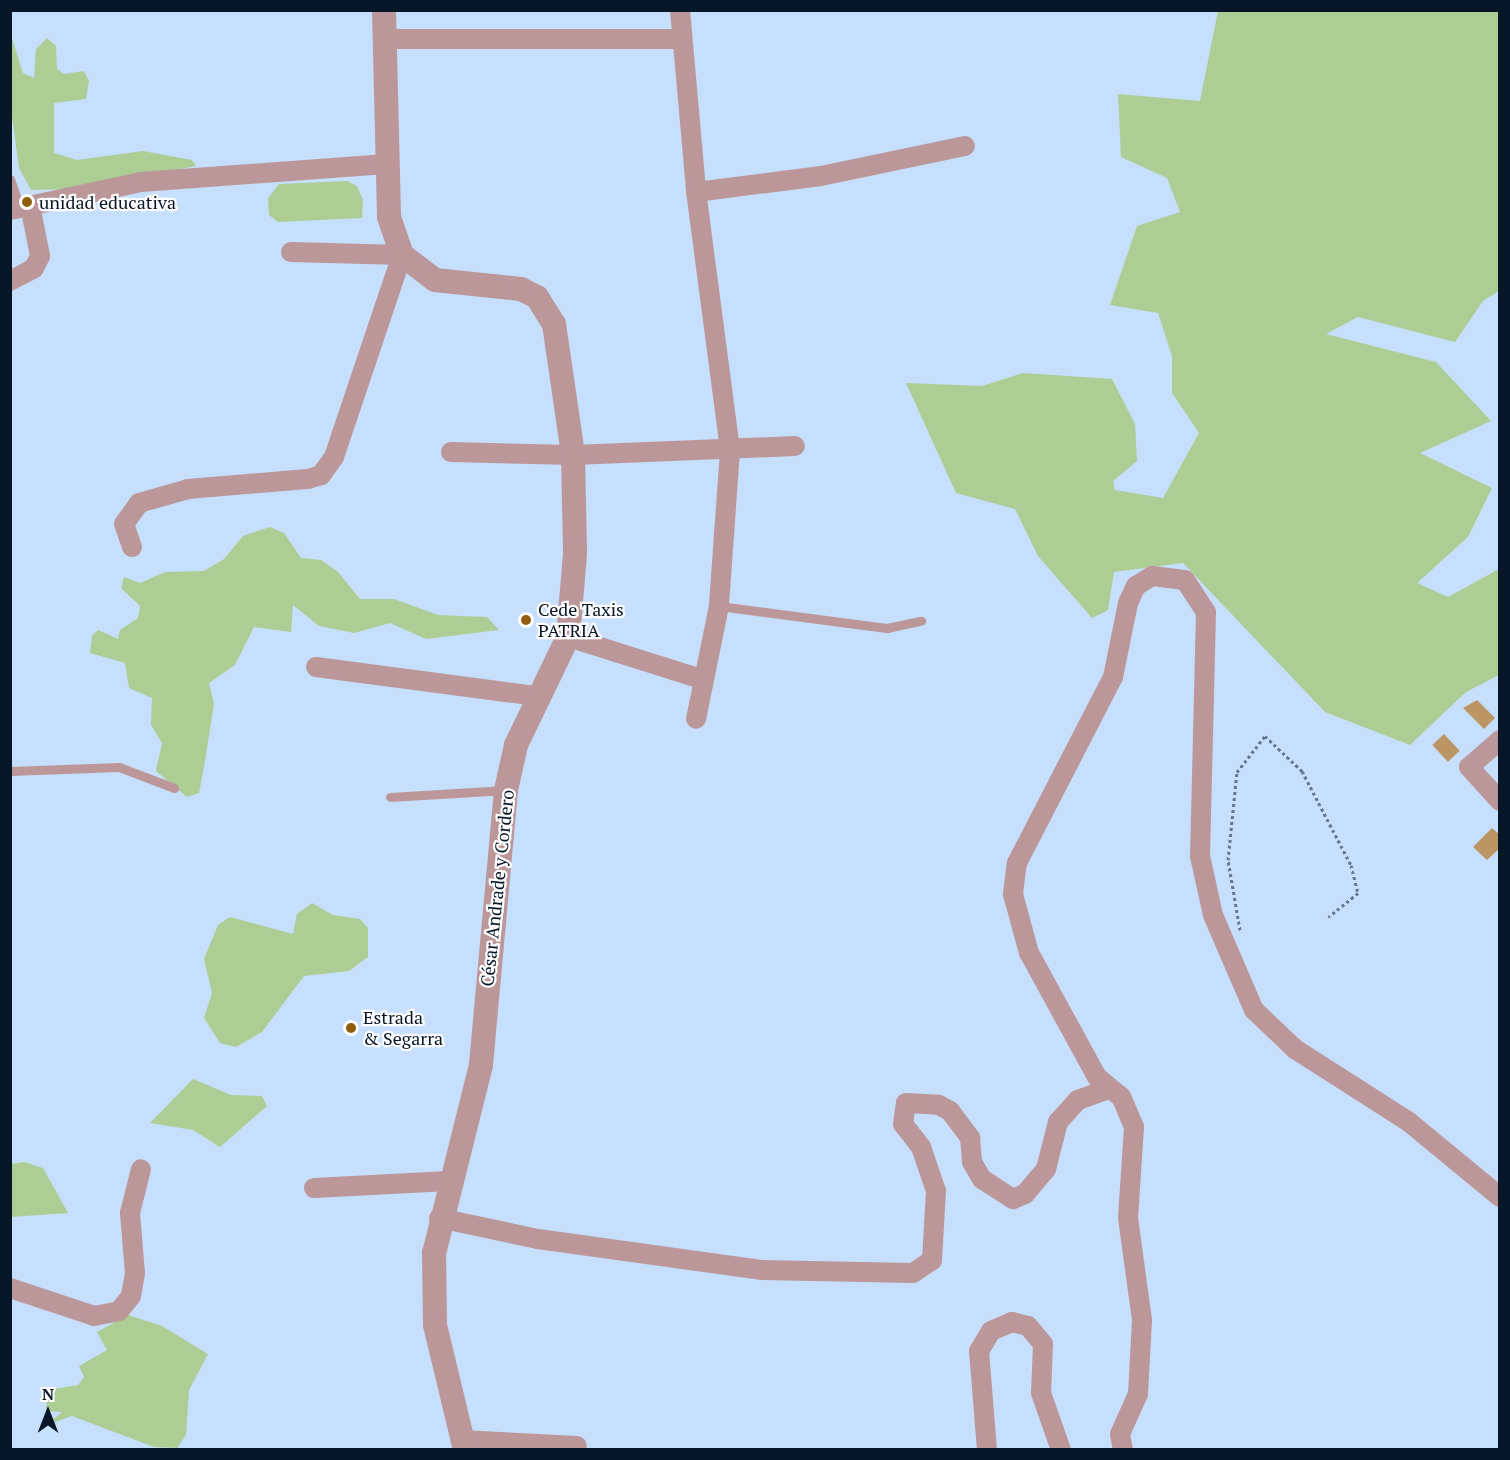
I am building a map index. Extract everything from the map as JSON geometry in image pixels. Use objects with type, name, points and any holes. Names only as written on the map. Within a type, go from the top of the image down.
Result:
[{"type":"street","points":[[132,547],[124,524],[139,503],[188,489],[321,475],[349,416],[402,255],[389,217],[384,10]]},
{"type":"street","points":[[680,10],[696,192],[730,451],[719,606],[701,679],[696,719]]},
{"type":"street","points":[[384,39],[682,39]]},
{"type":"street","points":[[696,192],[821,176],[965,146]]},
{"type":"street","points":[[10,281],[29,272],[40,256],[20,207],[141,182],[386,164]]},
{"type":"street","points":[[291,252],[402,255]]},
{"type":"street","name":"César Andrade y Cordero","points":[[402,255],[435,280],[521,289],[537,297],[554,324],[573,455],[575,554],[568,637],[537,696],[516,745],[506,790],[481,1065],[439,1218],[435,1325],[464,1445]]},
{"type":"street","points":[[452,452],[573,455],[730,451],[795,446]]},
{"type":"street","points":[[1123,1449],[1120,1434],[1138,1394],[1142,1320],[1128,1218],[1134,1127],[1121,1097],[1106,1090],[1029,953],[1013,894],[1017,863],[1113,677],[1136,586],[1171,574],[1185,580],[1206,612],[1200,856],[1213,915],[1254,1010],[1295,1049],[1408,1122],[1500,1197]]},
{"type":"street","points":[[568,637],[701,679]]},
{"type":"street","points":[[316,667],[537,696]]},
{"type":"street","points":[[1500,740],[1469,767],[1500,801]]},
{"type":"street","points":[[439,1218],[538,1239],[760,1270],[913,1273],[932,1260],[936,1191],[921,1147],[903,1124],[906,1103],[939,1105],[950,1111],[970,1138],[972,1162],[982,1179],[1013,1199],[1025,1194],[1046,1170],[1058,1122],[1078,1101],[1106,1090]]},
{"type":"street","points":[[10,1288],[94,1316],[119,1311],[131,1296],[135,1273],[130,1213],[141,1169]]},
{"type":"street","points":[[314,1188],[449,1182]]},
{"type":"street","points":[[987,1449],[979,1351],[991,1331],[1012,1322],[1028,1326],[1043,1344],[1041,1393],[1061,1449]]},
{"type":"street","points":[[464,1445],[576,1446]]},
{"type":"lane","points":[[10,179],[20,207]]},
{"type":"lane","points":[[719,606],[887,628],[921,621]]},
{"type":"lane","points":[[10,771],[119,767],[174,788]]},
{"type":"lane","points":[[390,797],[506,790]]},
{"type":"path","points":[[1240,934],[1228,860],[1237,772],[1265,736],[1302,771],[1351,865],[1358,893],[1328,917]]},
{"type":"green space","points":[[1218,11],[1499,11],[1499,291],[1483,301],[1455,342],[1358,317],[1326,334],[1436,362],[1491,421],[1420,453],[1492,488],[1468,537],[1417,583],[1448,597],[1499,569],[1499,675],[1466,692],[1410,745],[1325,712],[1183,563],[1114,572],[1108,610],[1092,618],[1038,556],[1015,509],[956,493],[906,383],[982,386],[1023,373],[1112,379],[1135,424],[1137,461],[1113,481],[1115,490],[1163,498],[1199,433],[1172,393],[1172,356],[1158,313],[1110,305],[1137,226],[1180,212],[1167,178],[1121,157],[1118,94],[1200,101]]},
{"type":"green space","points":[[11,35],[23,73],[34,78],[36,49],[47,38],[56,46],[57,69],[64,74],[84,71],[89,81],[86,99],[54,103],[54,153],[77,160],[143,151],[192,160],[196,166],[80,189],[31,190],[19,168],[11,109]]},
{"type":"green space","points":[[347,181],[357,186],[363,200],[362,218],[278,222],[269,215],[268,198],[279,184]]},
{"type":"green space","points":[[270,527],[284,533],[301,558],[321,560],[338,572],[360,599],[394,599],[438,615],[487,617],[499,630],[426,639],[390,623],[354,633],[319,626],[293,605],[291,632],[254,627],[235,665],[209,683],[214,704],[199,793],[187,797],[156,771],[162,743],[151,725],[152,698],[129,688],[125,663],[90,653],[92,636],[98,630],[118,639],[120,630],[138,618],[140,606],[121,588],[124,577],[140,583],[165,572],[204,571],[224,559],[243,536]]},
{"type":"green space","points":[[312,903],[333,915],[360,919],[368,928],[368,957],[349,971],[304,976],[262,1032],[236,1047],[220,1043],[204,1018],[212,993],[204,959],[218,925],[230,917],[293,934],[297,914]]},
{"type":"green space","points":[[193,1079],[231,1095],[262,1096],[267,1106],[220,1147],[193,1130],[150,1123]]},
{"type":"green space","points":[[24,1162],[43,1168],[68,1213],[11,1217],[11,1164]]},
{"type":"green space","points":[[128,1315],[162,1326],[208,1354],[189,1390],[186,1435],[177,1448],[154,1447],[72,1416],[47,1425],[62,1412],[46,1411],[48,1390],[78,1385],[84,1377],[79,1366],[107,1350],[97,1332]]},
{"type":"building","points":[[1477,700],[1495,718],[1484,729],[1463,708]]},
{"type":"building","points":[[1444,734],[1460,751],[1448,762],[1432,745]]},
{"type":"building","points":[[1492,828],[1500,835],[1500,848],[1487,860],[1473,847]]},
{"type":"place","name":"unidad educativa","points":[[27,202]]},
{"type":"place","name":"Cede Taxis PATRIA","points":[[526,620]]},
{"type":"place","name":"Estrada & Segarra","points":[[351,1028]]}]
